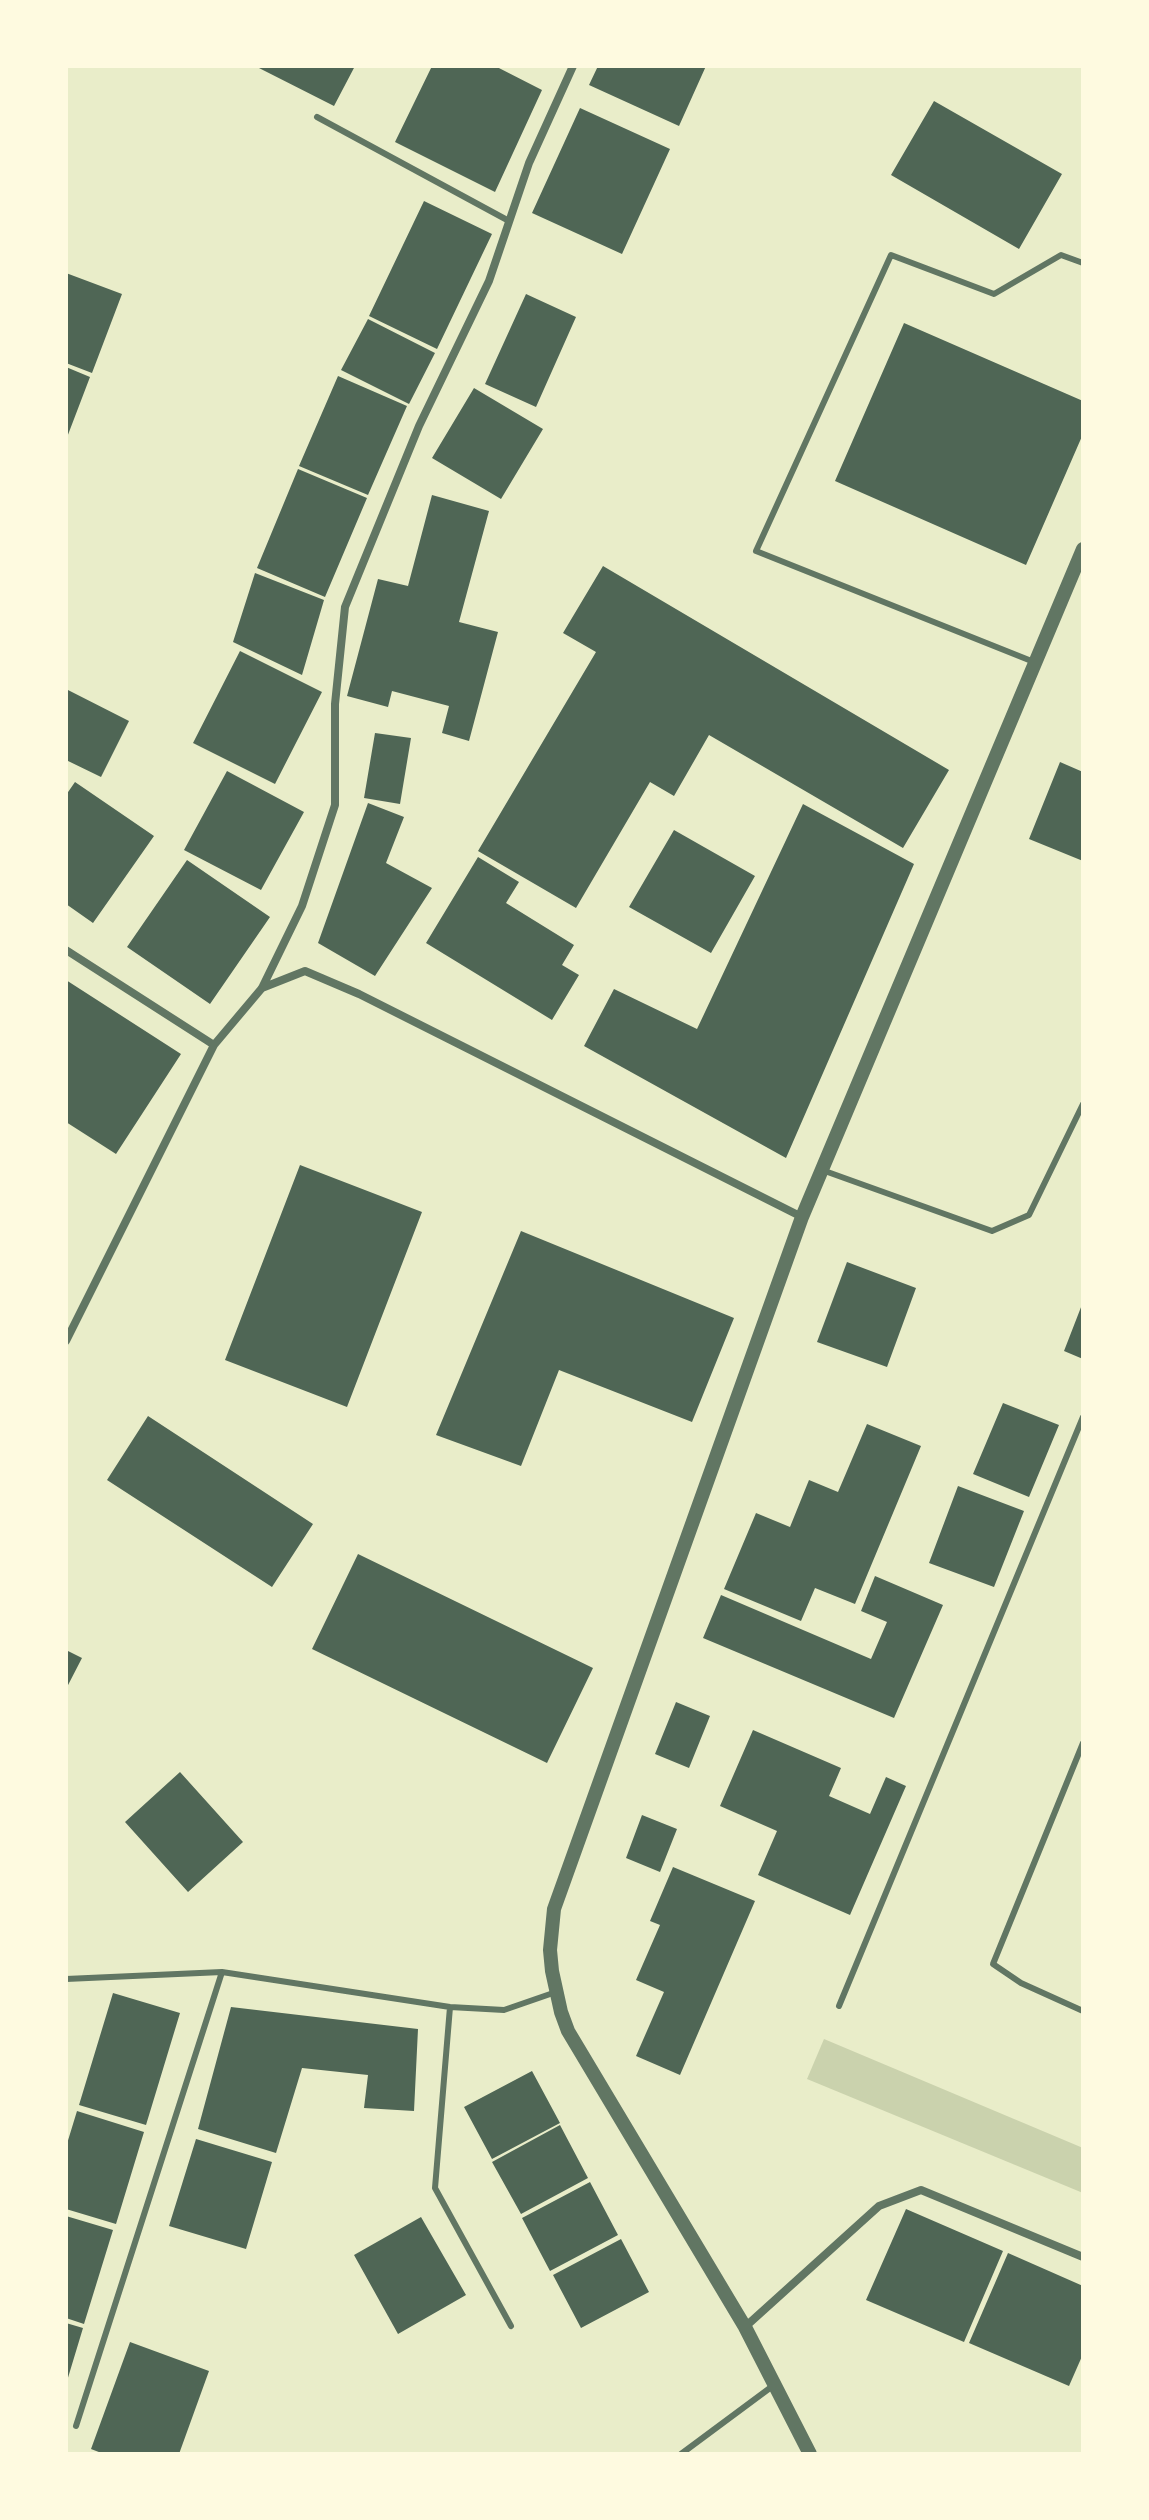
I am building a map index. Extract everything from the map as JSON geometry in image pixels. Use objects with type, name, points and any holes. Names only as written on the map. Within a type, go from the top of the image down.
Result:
[{"type":"street","points":[[66,1341],[214,1045],[262,988],[302,906],[335,805],[335,704],[345,607],[419,426],[489,281],[529,163],[573,66]]},
{"type":"street","points":[[810,2454],[745,2327],[568,2031],[556,1992],[550,1950],[554,1909],[802,1217],[1083,549]]},
{"type":"street","points":[[66,950],[214,1045]]},
{"type":"street","points":[[262,988],[305,971],[802,1217]]},
{"type":"street","points":[[745,2327],[879,2206],[921,2190],[1083,2257]]},
{"type":"lane","points":[[317,117],[509,221]]},
{"type":"lane","points":[[1035,663],[756,551],[891,255],[994,294],[1061,255],[1083,263]]},
{"type":"lane","points":[[822,1170],[992,1231],[1029,1215],[1083,1104]]},
{"type":"lane","points":[[839,2006],[1083,1417]]},
{"type":"lane","points":[[1083,1743],[993,1964],[1021,1983],[1083,2011]]},
{"type":"lane","points":[[66,1979],[222,1972],[450,2007],[504,2010],[556,1992]]},
{"type":"lane","points":[[76,2426],[222,1972]]},
{"type":"lane","points":[[450,2007],[435,2188],[511,2326]]},
{"type":"lane","points":[[681,2454],[774,2385]]},
{"type":"green space","points":[[824,2039],[1083,2148],[1083,2193],[807,2079]]},
{"type":"building","points":[[255,66],[355,66],[334,106]]},
{"type":"building","points":[[432,66],[495,66],[542,90],[495,192],[395,142]]},
{"type":"building","points":[[598,66],[706,66],[679,126],[589,85]]},
{"type":"building","points":[[934,101],[1062,174],[1019,249],[891,175]]},
{"type":"building","points":[[580,108],[670,149],[622,254],[532,213]]},
{"type":"building","points":[[424,201],[492,234],[437,349],[369,316]]},
{"type":"building","points":[[66,273],[122,294],[92,373],[66,363]]},
{"type":"building","points":[[526,294],[576,317],[536,407],[485,384]]},
{"type":"building","points":[[368,319],[435,353],[409,404],[341,370]]},
{"type":"building","points":[[904,323],[1083,401],[1083,434],[1026,565],[835,481]]},
{"type":"building","points":[[66,367],[90,377],[66,440]]},
{"type":"building","points":[[338,376],[407,406],[368,495],[299,466]]},
{"type":"building","points":[[474,388],[543,429],[501,499],[432,458]]},
{"type":"building","points":[[298,469],[367,498],[325,597],[257,568]]},
{"type":"building","points":[[432,495],[489,511],[459,622],[498,632],[469,741],[442,733],[449,706],[392,691],[388,707],[347,696],[378,579],[408,586]]},
{"type":"building","points":[[603,566],[949,770],[903,848],[709,735],[674,796],[650,782],[576,908],[478,851],[596,652],[563,633]]},
{"type":"building","points":[[255,573],[324,600],[302,675],[233,642]]},
{"type":"building","points":[[240,651],[322,692],[275,784],[193,743]]},
{"type":"building","points":[[66,689],[129,721],[101,777],[66,760]]},
{"type":"building","points":[[375,733],[411,738],[400,804],[364,798]]},
{"type":"building","points":[[1060,762],[1083,772],[1083,861],[1029,839]]},
{"type":"building","points":[[227,771],[304,812],[261,890],[184,850]]},
{"type":"building","points":[[75,782],[154,836],[93,923],[66,904],[66,795]]},
{"type":"building","points":[[368,803],[404,817],[386,863],[432,888],[375,976],[318,943]]},
{"type":"building","points":[[803,804],[914,864],[786,1158],[584,1046],[614,989],[697,1029]]},
{"type":"building","points":[[674,830],[755,876],[711,953],[629,907]]},
{"type":"building","points":[[478,857],[519,882],[506,903],[574,945],[562,965],[579,975],[552,1020],[426,943]]},
{"type":"building","points":[[187,860],[270,917],[210,1004],[127,947]]},
{"type":"building","points":[[66,980],[181,1054],[116,1154],[66,1122]]},
{"type":"building","points":[[300,1165],[422,1212],[347,1407],[225,1360]]},
{"type":"building","points":[[521,1231],[734,1318],[692,1422],[559,1370],[521,1466],[436,1435]]},
{"type":"building","points":[[847,1262],[916,1288],[887,1367],[817,1342]]},
{"type":"building","points":[[1083,1302],[1083,1359],[1064,1351]]},
{"type":"building","points":[[1003,1403],[1059,1425],[1029,1497],[973,1474]]},
{"type":"building","points":[[148,1416],[313,1524],[272,1587],[107,1480]]},
{"type":"building","points":[[867,1424],[921,1446],[855,1604],[815,1588],[801,1621],[724,1589],[756,1513],[790,1527],[809,1480],[838,1492]]},
{"type":"building","points":[[958,1486],[1024,1511],[994,1587],[929,1563]]},
{"type":"building","points":[[358,1554],[593,1668],[547,1763],[312,1649]]},
{"type":"building","points":[[875,1576],[943,1605],[894,1718],[703,1638],[721,1595],[871,1659],[887,1622],[861,1611]]},
{"type":"building","points":[[66,1650],[82,1658],[66,1689]]},
{"type":"building","points":[[676,1702],[710,1716],[689,1768],[655,1754]]},
{"type":"building","points":[[753,1730],[841,1768],[829,1796],[870,1814],[886,1777],[906,1786],[850,1915],[758,1875],[777,1831],[720,1806]]},
{"type":"building","points":[[180,1772],[243,1842],[188,1892],[125,1822]]},
{"type":"building","points":[[642,1815],[677,1829],[660,1872],[626,1858]]},
{"type":"building","points":[[673,1867],[755,1901],[680,2075],[636,2056],[664,1992],[636,1980],[660,1925],[650,1921]]},
{"type":"building","points":[[113,1993],[180,2013],[146,2125],[79,2105]]},
{"type":"building","points":[[231,2007],[418,2029],[414,2111],[364,2108],[368,2075],[302,2068],[276,2153],[198,2129]]},
{"type":"building","points":[[532,2071],[560,2123],[492,2159],[464,2107]]},
{"type":"building","points":[[77,2111],[144,2132],[116,2224],[66,2209],[66,2147]]},
{"type":"building","points":[[560,2125],[588,2178],[521,2214],[492,2162]]},
{"type":"building","points":[[196,2139],[272,2162],[246,2249],[169,2226]]},
{"type":"building","points":[[590,2182],[618,2235],[550,2271],[522,2218]]},
{"type":"building","points":[[906,2209],[1003,2251],[964,2342],[866,2300]]},
{"type":"building","points":[[66,2216],[113,2230],[84,2324],[66,2318]]},
{"type":"building","points":[[421,2217],[466,2295],[398,2334],[354,2255]]},
{"type":"building","points":[[621,2239],[649,2292],[581,2328],[553,2275]]},
{"type":"building","points":[[1008,2253],[1083,2286],[1083,2354],[1069,2386],[969,2343]]},
{"type":"building","points":[[66,2323],[83,2328],[67,2381],[66,2381]]},
{"type":"building","points":[[130,2342],[209,2371],[179,2454],[104,2454],[91,2449]]}]
